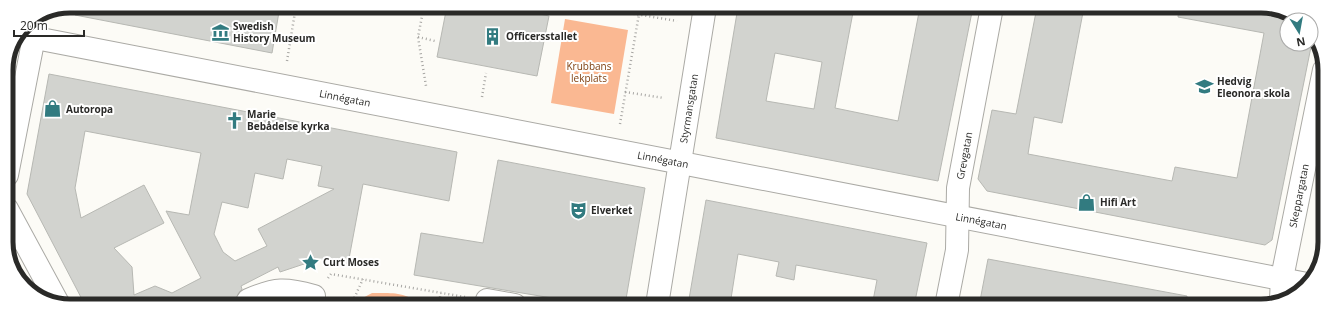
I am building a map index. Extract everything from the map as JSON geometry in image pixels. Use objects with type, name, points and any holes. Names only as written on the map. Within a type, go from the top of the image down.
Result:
[{"type":"street","name":"Styrmansgatan","points":[[658,299],[704,13]]},
{"type":"street","name":"Grevgatan","points":[[947,299],[957,250],[958,188],[991,13]]},
{"type":"street","name":"Linnégatan","points":[[27,36],[957,216],[1282,289],[1298,286]]},
{"type":"street","points":[[13,133],[27,36]]},
{"type":"street","name":"Skeppargatan","points":[[1282,289],[1318,101]]},
{"type":"street","points":[[13,220],[55,297]]},
{"type":"street","points":[[250,299],[268,292],[290,290],[314,296]]},
{"type":"path","points":[[287,61],[295,13]]},
{"type":"path","points":[[423,13],[418,37],[426,86]]},
{"type":"path","points":[[633,13],[677,21]]},
{"type":"path","points":[[620,124],[639,14]]},
{"type":"path","points":[[418,37],[435,41]]},
{"type":"path","points":[[482,97],[486,73]]},
{"type":"path","points":[[625,92],[664,98]]},
{"type":"path","points":[[314,296],[331,274],[481,299]]},
{"type":"path","points":[[354,299],[364,279]]},
{"type":"path","points":[[440,299],[442,293]]},
{"type":"green space","name":"Krubbans lekplats","points":[[565,19],[628,30],[614,114],[551,103]]},
{"type":"green space","points":[[372,293],[391,293],[403,295],[412,299],[361,299]]},
{"type":"building","name":"Swedish History Museum","points":[[75,13],[279,13],[272,53],[75,15]]},
{"type":"building","name":"Officersstallet","points":[[446,13],[535,13],[549,16],[537,76],[437,57]]},
{"type":"building","points":[[737,13],[853,13],[835,108],[898,121],[919,13],[972,13],[938,181],[716,138]],"holes":[[[775,53],[822,62],[814,109],[766,101]]]},
{"type":"building","points":[[1036,13],[1083,13],[1062,123],[1034,117],[1028,154],[1172,181],[1175,167],[1237,178],[1264,33],[1178,17],[1178,13],[1261,13],[1279,16],[1279,52],[1310,52],[1272,240],[1265,245],[987,191],[978,179],[992,110],[1016,114]]},
{"type":"building","points":[[49,74],[457,152],[449,201],[363,184],[348,264],[319,259],[280,272],[278,267],[241,286],[242,289],[236,299],[82,299],[27,194]],"holes":[[[85,131],[201,153],[189,215],[166,211],[201,278],[172,293],[155,286],[134,295],[132,267],[114,248],[164,223],[144,185],[81,218],[75,188]],[[287,159],[322,166],[318,186],[334,189],[258,229],[267,246],[235,261],[223,252],[214,234],[222,202],[248,208],[255,173],[283,179]]]},
{"type":"building","points":[[498,160],[645,188],[626,299],[558,299],[414,275],[421,233],[483,243]]},
{"type":"building","points":[[706,200],[927,243],[915,299],[873,299],[877,280],[796,265],[794,280],[776,276],[779,262],[738,254],[731,299],[689,299]]},
{"type":"building","points":[[988,259],[1187,296],[1187,299],[980,299]]},
{"type":"place","name":"Swedish History Museum","points":[[220,32]]},
{"type":"place","name":"Officersstallet","points":[[493,36]]},
{"type":"place","name":"Hedvig Eleonora skola","points":[[1204,87]]},
{"type":"place","name":"Autoropa","points":[[53,109]]},
{"type":"place","name":"Marie Bebådelse kyrka","points":[[234,120]]},
{"type":"place","name":"Hifi Art","points":[[1087,202]]},
{"type":"place","name":"Elverket","points":[[578,210]]},
{"type":"place","name":"Curt Moses","points":[[310,262]]}]
